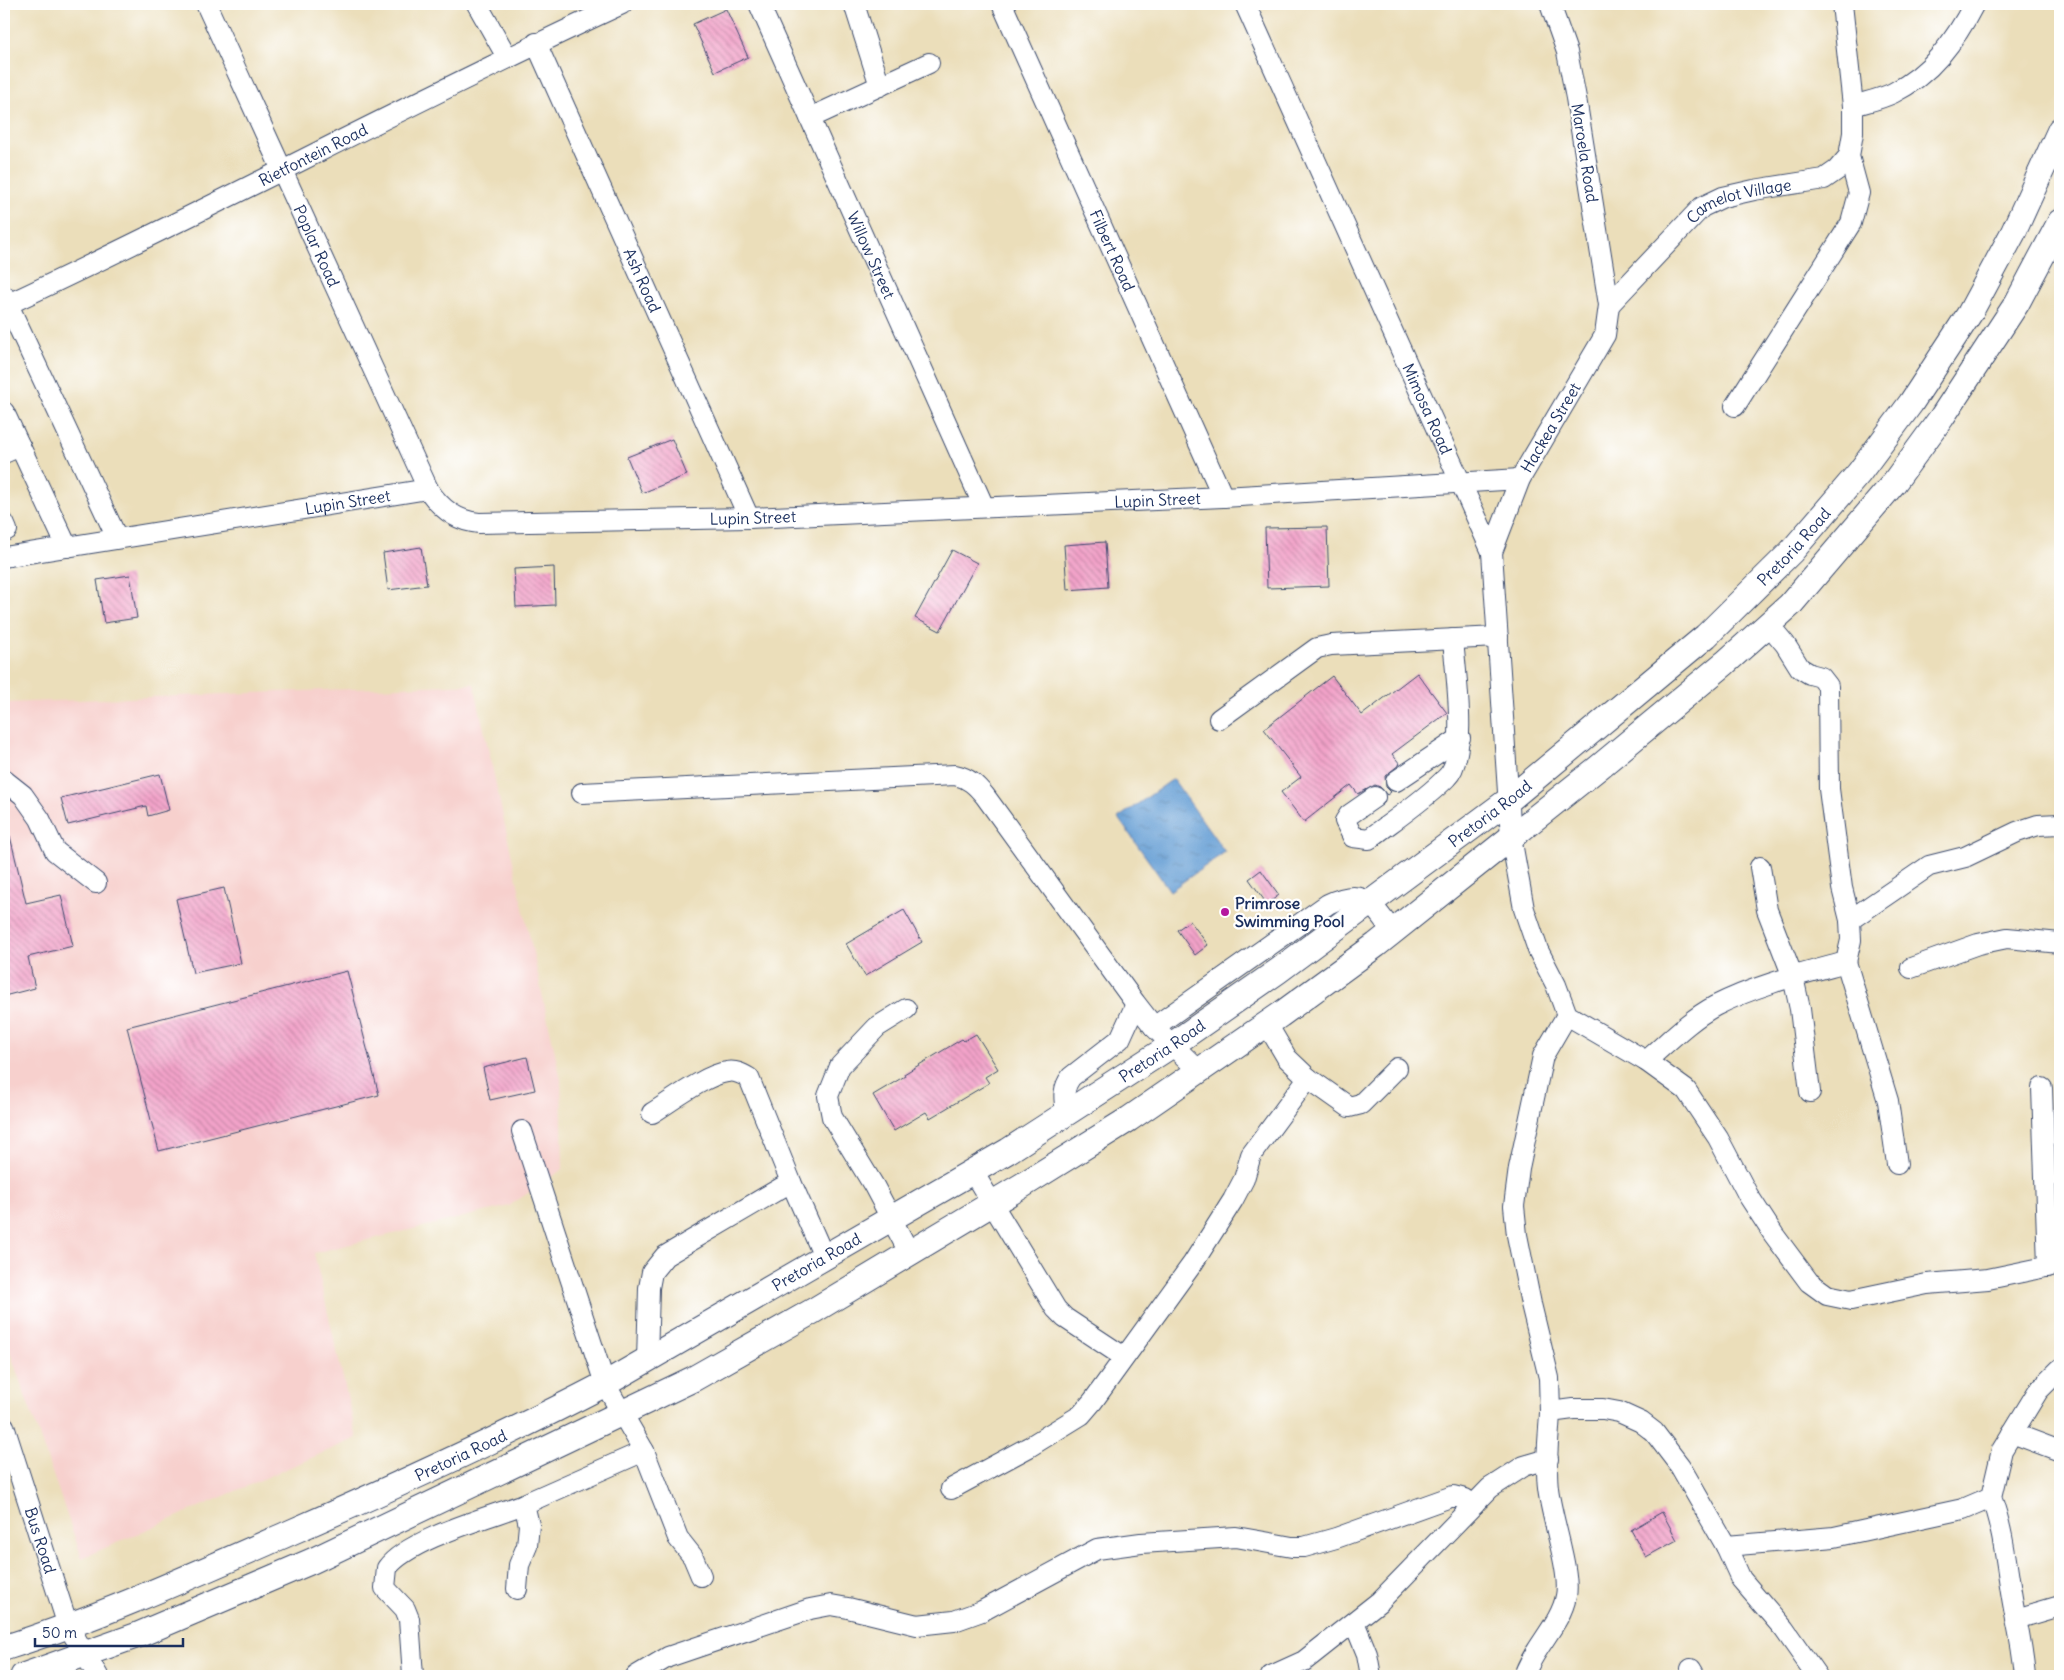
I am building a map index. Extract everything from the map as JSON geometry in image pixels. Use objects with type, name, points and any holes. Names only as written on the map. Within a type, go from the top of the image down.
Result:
[{"type":"main road","name":"Pretoria Road","points":[[4,1648],[68,1626],[183,1580],[332,1514],[560,1408],[647,1361],[973,1172],[1172,1045],[1278,971],[1369,901],[1510,799],[1706,636],[1791,552],[1859,473],[1912,403],[1970,313],[2013,233],[2060,130]]},
{"type":"main road","name":"Pretoria Road","points":[[23,1676],[138,1635],[312,1561],[694,1379],[910,1254],[992,1204],[1129,1119],[1267,1024],[1393,932],[1512,837],[1598,768],[1769,625],[1790,605],[1860,524],[1942,417],[1981,361],[2017,303],[2060,222]]},
{"type":"main road","points":[[1832,504],[1860,524]]},
{"type":"street","name":"Poplar Road","points":[[206,4],[428,489]]},
{"type":"street","points":[[477,4],[507,57]]},
{"type":"street","name":"Rietfontein Road","points":[[5,303],[283,172],[507,57],[622,4]]},
{"type":"street","name":"Willow Street","points":[[759,4],[984,507]]},
{"type":"street","points":[[854,4],[880,86]]},
{"type":"street","name":"Filbert Road","points":[[1002,4],[1223,497]]},
{"type":"street","name":"Mimosa Road","points":[[1245,4],[1492,552],[1512,837],[1524,910],[1538,950],[1556,985],[1567,1015]]},
{"type":"street","name":"Maroela Road","points":[[1550,4],[1567,52],[1609,305]]},
{"type":"street","points":[[1735,406],[1851,222],[1859,193],[1857,179],[1849,156],[1853,133],[1853,106],[1842,4]]},
{"type":"street","points":[[1853,106],[1892,94],[1919,77],[1942,54],[1959,32],[1974,4]]},
{"type":"street","name":"Ash Road","points":[[536,43],[749,518]]},
{"type":"street","points":[[810,118],[929,63]]},
{"type":"street","name":"Camelot Village","points":[[1609,305],[1702,207],[1723,197],[1824,179],[1837,170],[1849,156]]},
{"type":"street","points":[[5,303],[117,538]]},
{"type":"street","name":"Hackea Street","points":[[1492,552],[1520,479],[1604,336],[1609,305]]},
{"type":"street","points":[[4,412],[12,450],[67,547]]},
{"type":"street","name":"Lupin Street","points":[[4,557],[428,489],[436,502],[459,519],[479,523],[749,518],[1223,497],[1520,479]]},
{"type":"street","points":[[1769,625],[1785,644],[1800,668],[1821,677],[1828,686],[1829,789],[1842,888],[1850,920],[1851,940],[1846,962],[1888,1101],[1897,1164]]},
{"type":"street","points":[[1219,719],[1317,648],[1331,645],[1498,637]]},
{"type":"street","points":[[1375,797],[1349,815],[1345,821],[1353,837],[1369,839],[1449,776],[1457,761],[1460,738],[1453,639]]},
{"type":"street","points":[[1396,782],[1460,738]]},
{"type":"street","points":[[582,793],[945,775],[964,777],[985,796],[1154,1027],[1199,1071]]},
{"type":"street","points":[[4,780],[23,795],[40,819],[55,851],[96,883]]},
{"type":"street","points":[[1850,920],[1929,866],[1965,857],[2017,832],[2038,825],[2060,824]]},
{"type":"street","points":[[1760,867],[1767,910],[1793,977],[1805,1038],[1810,1092]]},
{"type":"street","points":[[1154,1027],[1328,904],[1342,897],[1354,895],[1369,901],[1393,932]]},
{"type":"street","points":[[1911,968],[1978,944],[2008,938],[2060,943]]},
{"type":"street","points":[[1646,1061],[1694,1020],[1714,1007],[1745,993],[1846,962]]},
{"type":"street","points":[[1066,1112],[1063,1093],[1066,1085],[1071,1078],[1120,1039],[1136,1004]]},
{"type":"street","points":[[906,1009],[877,1027],[840,1066],[828,1096],[832,1117],[874,1186],[910,1254]]},
{"type":"street","points":[[1524,1676],[1533,1654],[1555,1620],[1566,1596],[1565,1568],[1548,1487],[1549,1378],[1516,1235],[1514,1206],[1519,1168],[1542,1056],[1567,1015],[1646,1061],[1686,1090],[1718,1138],[1748,1195],[1774,1235],[1809,1282],[1827,1294],[1851,1300],[1926,1284],[1988,1279],[2054,1266],[2053,1219],[2042,1088]]},
{"type":"street","points":[[1267,1024],[1287,1058],[1308,1078],[1349,1107],[1361,1104],[1397,1068]]},
{"type":"street","points":[[652,1113],[712,1076],[727,1072],[738,1072],[749,1078],[791,1182],[825,1259]]},
{"type":"street","points":[[951,1489],[1029,1448],[1081,1415],[1193,1263],[1233,1200],[1244,1179],[1251,1155],[1308,1078]]},
{"type":"street","points":[[522,1131],[605,1384],[644,1451],[674,1531],[694,1557],[702,1576]]},
{"type":"street","points":[[973,1172],[1056,1309],[1065,1318],[1124,1357]]},
{"type":"street","points":[[647,1361],[649,1288],[652,1272],[664,1256],[791,1182]]},
{"type":"street","points":[[2025,1676],[2022,1638],[2016,1619],[2000,1520],[1991,1497],[2002,1450],[2038,1391],[2060,1368]]},
{"type":"street","points":[[1550,1412],[1573,1409],[1603,1409],[1634,1418],[1654,1432],[1680,1466],[1726,1546],[1741,1579],[1784,1629],[1817,1676]]},
{"type":"street","points":[[2012,1433],[2060,1452]]},
{"type":"street","name":"Bus Road","points":[[5,1437],[68,1626],[84,1654],[95,1668],[98,1676]]},
{"type":"street","points":[[413,1676],[409,1619],[406,1609],[385,1588],[385,1574],[390,1563],[438,1536],[524,1504],[644,1451]]},
{"type":"street","points":[[1271,1676],[1304,1661],[1380,1601],[1490,1488],[1524,1466],[1548,1459]]},
{"type":"street","points":[[636,1676],[668,1657],[831,1605],[916,1625],[935,1624],[968,1617],[1097,1549],[1141,1543],[1236,1537],[1292,1547],[1304,1547],[1336,1538],[1453,1496],[1465,1499],[1474,1505]]},
{"type":"street","points":[[1726,1546],[1834,1537],[1963,1509],[1991,1497]]},
{"type":"street","points":[[517,1589],[520,1565],[527,1546],[529,1525],[524,1504]]},
{"type":"street","points":[[424,1508],[438,1536]]},
{"type":"street","points":[[2016,1619],[2060,1606]]},
{"type":"street","points":[[1354,1622],[1367,1654],[1371,1676]]},
{"type":"shaded area","points":[[474,684],[561,1080],[563,1169],[509,1206],[314,1253],[357,1438],[82,1558],[4,1335],[4,703]]},
{"type":"water","points":[[1173,779],[1225,852],[1170,891],[1118,818]]},
{"type":"building","points":[[726,9],[748,57],[715,72],[693,24]]},
{"type":"building","points":[[672,439],[687,475],[642,493],[627,457]]},
{"type":"building","points":[[1327,527],[1329,586],[1267,588],[1265,528]]},
{"type":"building","points":[[1105,542],[1108,587],[1067,590],[1064,545]]},
{"type":"building","points":[[421,547],[427,585],[388,590],[383,553]]},
{"type":"building","points":[[952,550],[977,563],[940,631],[915,618]]},
{"type":"building","points":[[554,567],[555,605],[516,607],[514,569]]},
{"type":"building","points":[[130,575],[137,618],[104,623],[97,580]]},
{"type":"building","points":[[1417,673],[1447,713],[1392,754],[1400,764],[1385,776],[1386,787],[1391,792],[1387,795],[1380,787],[1375,785],[1358,794],[1351,785],[1304,822],[1281,792],[1301,777],[1264,729],[1332,676],[1362,715]]},
{"type":"building","points":[[160,774],[169,810],[148,816],[146,806],[68,825],[61,798]]},
{"type":"building","points":[[4,836],[10,836],[26,903],[61,895],[73,946],[28,957],[35,988],[4,996]]},
{"type":"building","points":[[1261,870],[1279,895],[1267,904],[1249,879]]},
{"type":"building","points":[[224,888],[241,963],[193,973],[176,899]]},
{"type":"building","points":[[904,910],[922,942],[865,976],[846,944]]},
{"type":"building","points":[[1190,921],[1208,945],[1195,955],[1177,930]]},
{"type":"building","points":[[347,971],[379,1095],[159,1151],[127,1027]]},
{"type":"building","points":[[976,1034],[998,1069],[985,1077],[989,1083],[930,1118],[926,1112],[894,1131],[873,1095],[962,1039],[964,1041]]},
{"type":"building","points":[[527,1057],[535,1090],[490,1100],[483,1068]]},
{"type":"building","points":[[1662,1512],[1677,1540],[1646,1557],[1631,1530]]},
{"type":"place","name":"Primrose Swimming Pool","points":[[1225,912]]}]
